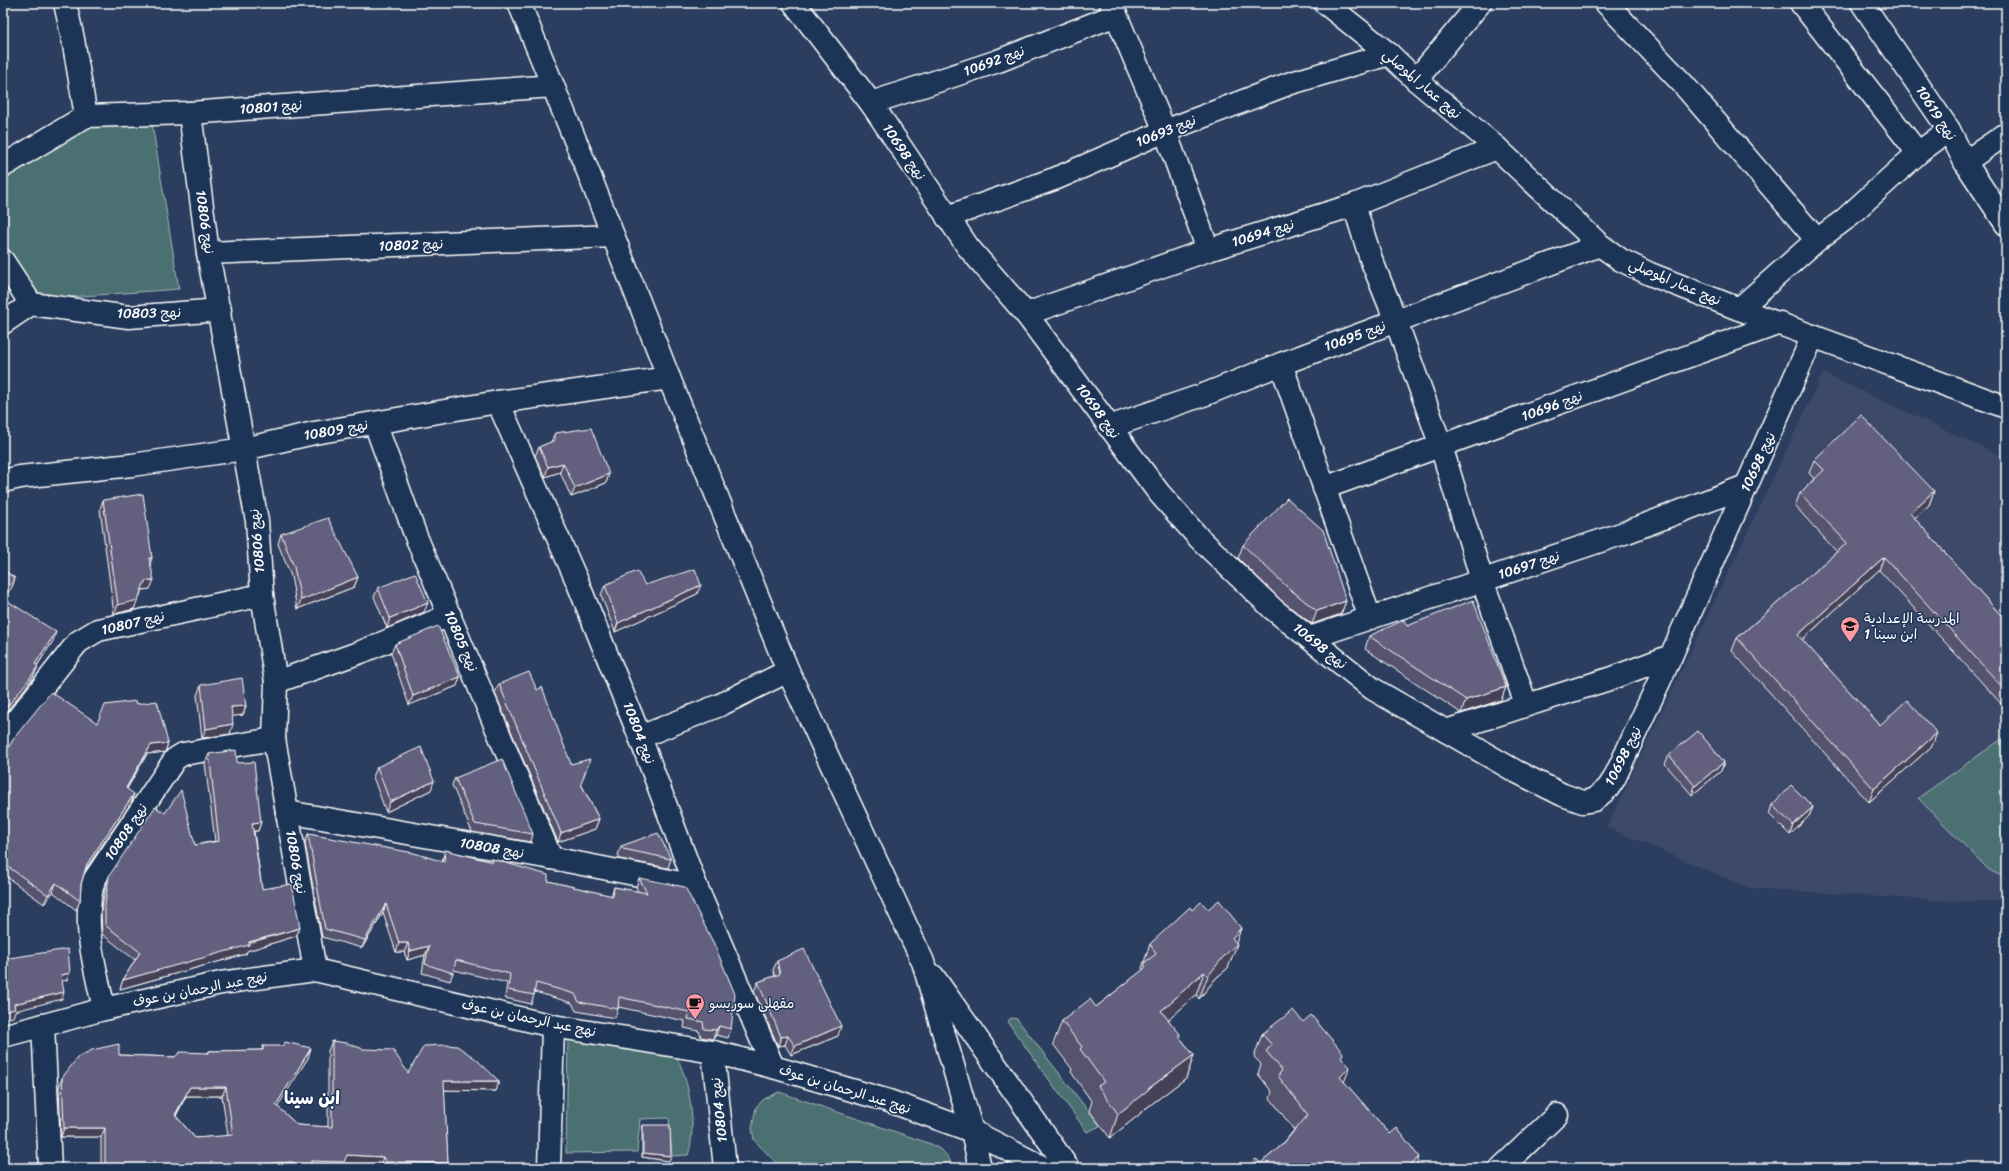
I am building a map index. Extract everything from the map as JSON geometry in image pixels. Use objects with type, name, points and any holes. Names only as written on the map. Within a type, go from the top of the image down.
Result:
[{"type":"street","points":[[65,3],[73,39],[86,116]]},
{"type":"street","points":[[519,3],[788,671],[923,962],[972,1131],[980,1168]]},
{"type":"street","name":"نهج 10698","points":[[794,3],[872,103],[968,247],[1026,314],[1159,493],[1199,538],[1273,609],[1373,689],[1517,772],[1568,797],[1583,802],[1594,800],[1608,788],[1614,779],[1672,656],[1813,336]]},
{"type":"street","name":"نهج عمار الموصلي","points":[[1325,3],[1388,54],[1416,80],[1497,148],[1600,245],[1621,260],[1650,274],[1739,308],[2006,407]]},
{"type":"street","points":[[1416,80],[1480,3]]},
{"type":"street","points":[[1606,3],[1683,84],[1817,240]]},
{"type":"street","points":[[1801,3],[1918,153]]},
{"type":"street","name":"نهج 10619","points":[[1862,3],[1949,130],[1965,162],[2006,224]]},
{"type":"street","points":[[1114,9],[1165,131],[1208,250]]},
{"type":"street","name":"نهج 10692","points":[[872,103],[998,61],[1114,9]]},
{"type":"street","name":"نهج 10693","points":[[947,216],[1057,178],[1165,131],[1288,84],[1388,54]]},
{"type":"street","name":"نهج 10801","points":[[3,166],[86,116],[190,113],[553,86]]},
{"type":"street","name":"نهج 10806","points":[[190,113],[208,253],[220,310],[257,521],[262,595],[276,682],[274,739],[315,970]]},
{"type":"street","points":[[1739,308],[1817,240],[1844,220],[1863,200],[1918,153],[1949,130]]},
{"type":"street","points":[[1965,162],[2006,134]]},
{"type":"street","name":"نهج 10694","points":[[1026,314],[1208,250],[1354,205],[1497,148]]},
{"type":"street","points":[[1354,205],[1371,259],[1396,321],[1441,446],[1482,580],[1526,704]]},
{"type":"street","name":"نهج 10802","points":[[208,253],[613,236]]},
{"type":"street","name":"نهج 10695","points":[[1110,427],[1206,394],[1281,364],[1600,245]]},
{"type":"street","points":[[3,261],[31,304],[3,323]]},
{"type":"street","name":"نهج 10803","points":[[31,304],[129,316],[220,310]]},
{"type":"street","name":"نهج 10696","points":[[1324,488],[1780,323]]},
{"type":"street","points":[[1281,364],[1370,618]]},
{"type":"street","name":"نهج 10809","points":[[3,481],[20,477],[132,465],[244,450],[314,433],[498,402],[669,378]]},
{"type":"street","name":"نهج 10804","points":[[498,402],[577,581],[640,737],[696,886],[773,1067]]},
{"type":"street","name":"نهج 10805","points":[[374,423],[415,534],[551,858]]},
{"type":"street","name":"نهج 10697","points":[[1310,638],[1627,532],[1746,486]]},
{"type":"street","name":"نهج 10807","points":[[4,733],[78,642],[98,630],[262,595]]},
{"type":"street","points":[[276,682],[361,652],[450,615]]},
{"type":"street","points":[[1446,731],[1526,704],[1608,679],[1672,656]]},
{"type":"street","points":[[640,737],[720,705],[788,671]]},
{"type":"street","name":"نهج 10808","points":[[104,1009],[89,925],[89,897],[94,880],[176,758],[183,754],[274,739]]},
{"type":"street","name":"نهج 10808","points":[[287,812],[551,858],[696,886]]},
{"type":"street","points":[[923,962],[1068,1168]]},
{"type":"street","name":"نهج عبد الرحمان بن عوف","points":[[3,1036],[104,1009],[221,983],[315,970],[553,1026],[713,1052],[773,1067],[889,1101],[972,1131],[1044,1168]]},
{"type":"street","points":[[43,1025],[50,1168]]},
{"type":"street","points":[[549,1168],[553,1026]]},
{"type":"street","name":"نهج 10804","points":[[713,1052],[725,1168]]},
{"type":"street","points":[[1501,1168],[1557,1116]]},
{"type":"shaded area","name":"المدرسة الإعدادية ابن سينا 1","points":[[1823,373],[2006,458],[2006,901],[1948,901],[1749,888],[1607,827]]},
{"type":"green space","points":[[151,117],[179,289],[42,299],[3,240],[3,173],[96,121]]},
{"type":"green space","points":[[2006,736],[2006,878],[1989,870],[1918,798]]},
{"type":"green space","points":[[1011,1018],[1017,1019],[1100,1126],[1087,1132],[1014,1031],[1008,1021]]},
{"type":"green space","points":[[568,1035],[675,1054],[685,1077],[692,1118],[691,1144],[688,1155],[672,1156],[669,1118],[640,1119],[637,1152],[566,1153]]},
{"type":"green space","points":[[779,1092],[931,1144],[945,1153],[951,1163],[952,1168],[781,1168],[754,1140],[752,1128],[756,1107],[764,1099]]},
{"type":"building","points":[[1861,415],[1934,491],[1910,513],[2006,621],[2006,691],[1884,557],[1798,635],[1880,725],[1907,700],[1937,733],[1874,789],[1737,638],[1847,543],[1800,493],[1824,470],[1814,460]]},
{"type":"building","points":[[591,428],[609,474],[575,488],[563,463],[548,467],[539,447],[555,440],[555,433]]},
{"type":"building","points":[[143,494],[152,558],[149,558],[154,580],[145,581],[138,600],[118,605],[103,500]]},
{"type":"building","points":[[1287,498],[1323,530],[1346,601],[1317,611],[1286,586],[1243,545]]},
{"type":"building","points":[[328,518],[358,577],[301,600],[294,567],[281,534]]},
{"type":"building","points":[[695,569],[701,585],[618,623],[605,585],[637,571],[645,585]]},
{"type":"building","points":[[3,570],[15,578],[3,594]]},
{"type":"building","points":[[415,573],[428,603],[390,618],[378,588]]},
{"type":"building","points":[[3,598],[56,632],[35,664],[38,666],[7,707],[3,705]]},
{"type":"building","points":[[1473,600],[1506,687],[1466,700],[1369,636],[1404,620],[1407,626]]},
{"type":"building","points":[[438,626],[460,677],[413,696],[395,644]]},
{"type":"building","points":[[529,672],[537,690],[542,687],[571,764],[590,759],[581,784],[599,819],[561,833],[499,684]]},
{"type":"building","points":[[242,678],[246,706],[231,707],[233,724],[206,729],[201,685]]},
{"type":"building","points":[[51,692],[97,723],[105,705],[136,701],[137,704],[157,701],[168,743],[151,745],[126,788],[134,794],[87,864],[81,884],[80,901],[56,883],[48,895],[7,866],[5,868],[3,866],[3,757],[14,738]]},
{"type":"building","points":[[1698,731],[1724,762],[1695,786],[1669,755]]},
{"type":"building","points":[[421,747],[434,781],[390,802],[377,767]]},
{"type":"building","points":[[236,750],[237,763],[254,762],[261,822],[252,823],[262,889],[292,884],[300,928],[249,942],[249,945],[123,980],[140,952],[105,925],[105,904],[109,876],[155,807],[165,813],[181,790],[195,845],[219,841],[209,754]]},
{"type":"building","points":[[502,759],[533,834],[475,824],[455,778]]},
{"type":"building","points":[[1791,785],[1813,807],[1793,825],[1772,805]]},
{"type":"building","points":[[658,833],[671,859],[623,849],[621,846]]},
{"type":"building","points":[[308,834],[414,853],[444,862],[445,850],[493,862],[492,859],[548,875],[548,881],[613,896],[614,887],[647,893],[639,878],[685,887],[714,944],[735,994],[731,1029],[719,1026],[716,1030],[704,1029],[703,1022],[688,1019],[689,1012],[619,997],[618,1009],[579,1002],[575,994],[536,983],[534,995],[508,990],[510,974],[456,960],[453,973],[425,964],[429,946],[410,951],[408,943],[399,943],[386,904],[365,940],[325,929]]},
{"type":"building","points":[[1219,900],[1241,928],[1232,938],[1237,944],[1225,955],[1208,976],[1204,972],[1161,1011],[1180,1034],[1180,1038],[1194,1055],[1148,1089],[1118,1114],[1098,1086],[1104,1082],[1080,1049],[1082,1047],[1062,1021],[1090,999],[1096,1007],[1145,968],[1145,962],[1156,954],[1150,944],[1190,907],[1192,910],[1201,902],[1208,909]]},
{"type":"building","points":[[68,949],[70,973],[61,975],[64,992],[14,1004],[15,1009],[3,1012],[3,959]]},
{"type":"building","points":[[804,949],[841,1026],[795,1046],[788,1036],[781,1037],[758,982],[780,974],[777,961]]},
{"type":"building","points":[[1293,1010],[1303,1022],[1311,1015],[1343,1053],[1341,1058],[1350,1067],[1340,1077],[1390,1134],[1397,1128],[1419,1157],[1407,1168],[1246,1168],[1256,1159],[1261,1163],[1282,1145],[1308,1115],[1278,1076],[1282,1070],[1266,1051],[1272,1045],[1262,1034]]},
{"type":"building","points":[[332,1041],[347,1043],[363,1049],[393,1050],[408,1073],[424,1046],[457,1046],[476,1059],[499,1081],[444,1081],[448,1163],[386,1162],[383,1157],[347,1155],[344,1162],[311,1161],[311,1168],[292,1162],[259,1164],[259,1168],[105,1168],[105,1128],[64,1128],[62,1078],[78,1057],[92,1050],[119,1044],[119,1055],[175,1057],[180,1052],[209,1053],[209,1051],[263,1050],[263,1046],[282,1046],[285,1042],[311,1048],[276,1105],[297,1125],[332,1127]],"holes":[[[190,1087],[226,1087],[233,1135],[195,1138],[175,1115]]]},
{"type":"building","points":[[643,1125],[670,1125],[671,1156],[643,1153]]},
{"type":"place","name":"المدرسة الإعدادية ابن سينا 1","points":[[1850,643]]},
{"type":"place","name":"مقهلى سوريسو","points":[[695,1020]]},
{"type":"district","name":"ابن سينا","points":[[312,1098]]}]
